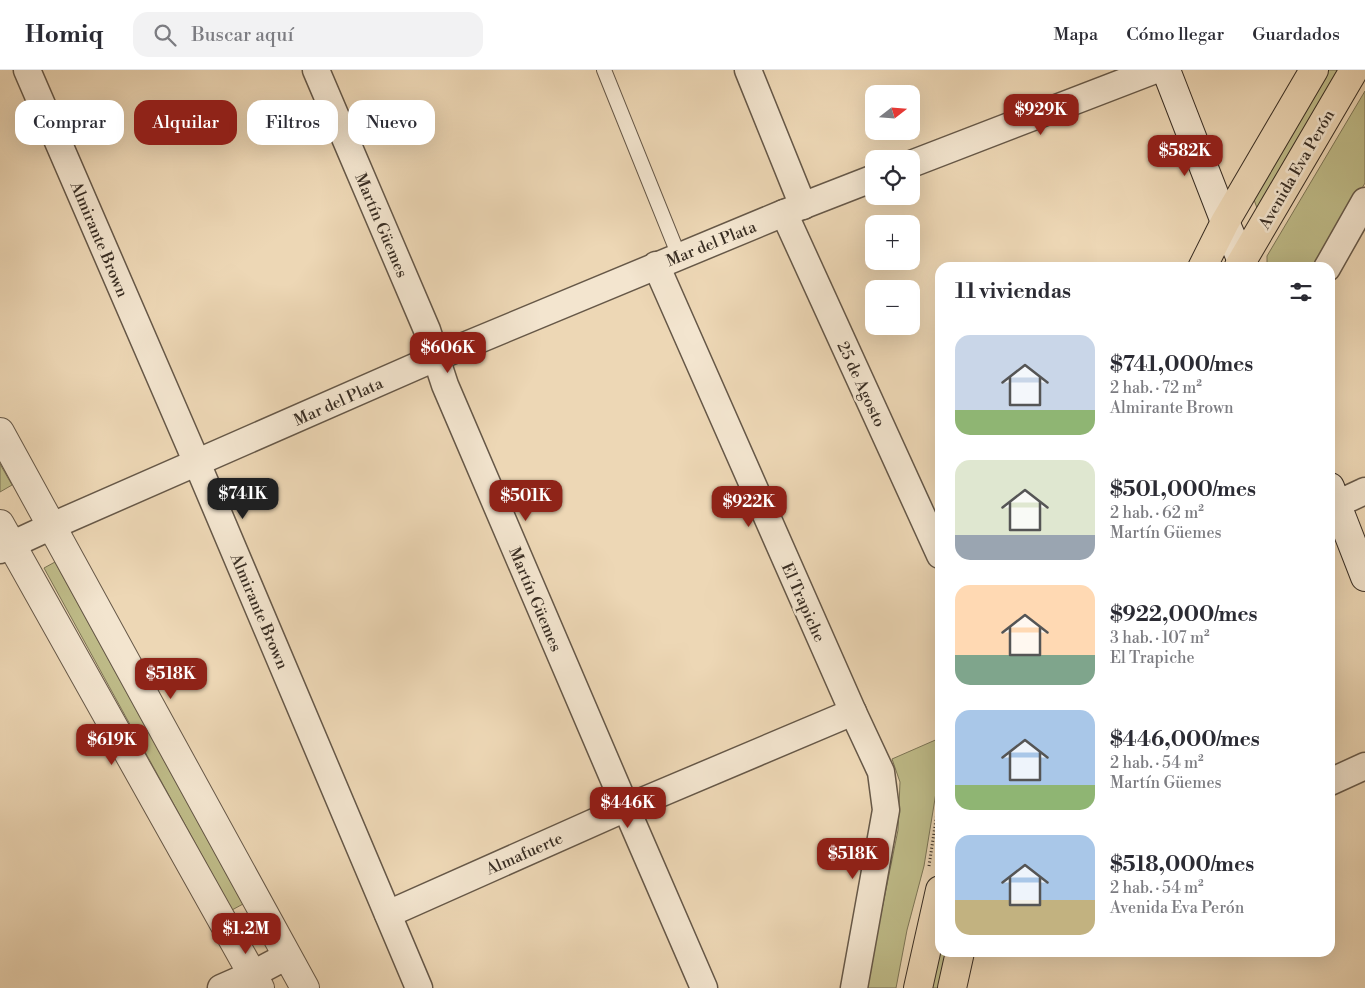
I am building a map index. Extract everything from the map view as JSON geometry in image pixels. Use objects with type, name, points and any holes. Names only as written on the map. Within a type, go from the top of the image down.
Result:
[{"type":"main road","name":"Avenida Eva Perón","points":[[1205,262],[1225,222],[1314,70]]},
{"type":"main road","name":"Avenida Eva Perón","points":[[1244,262],[1354,70]]},
{"type":"main road","points":[[918,988],[935,912]]},
{"type":"main road","points":[[952,988],[959,957]]},
{"type":"street","name":"Almirante Brown","points":[[27,70],[197,463],[419,988]]},
{"type":"street","name":"Martín Güemes","points":[[316,70],[427,330],[449,395],[704,988]]},
{"type":"street","name":"25 de Agosto","points":[[748,70],[793,209],[935,542]]},
{"type":"street","points":[[920,161],[1155,70]]},
{"type":"street","points":[[1166,70],[1241,262]]},
{"type":"street","name":"Mar del Plata","points":[[4,540],[52,526],[435,358],[793,209],[865,181]]},
{"type":"street","points":[[1330,262],[1365,201]]},
{"type":"street","name":"El Trapiche","points":[[668,261],[853,712],[881,772],[886,810],[854,988]]},
{"type":"street","points":[[0,432],[305,988]]},
{"type":"street","points":[[1335,495],[1365,491]]},
{"type":"street","points":[[1335,500],[1365,577]]},
{"type":"street","points":[[4,540],[256,981]]},
{"type":"street","name":"Almafuerte","points":[[388,914],[626,808],[853,712]]},
{"type":"street","points":[[1335,780],[1365,766]]},
{"type":"street","points":[[221,988],[256,981],[287,956]]},
{"type":"lane","points":[[604,70],[668,261]]},
{"type":"shaded area","points":[[1328,70],[1339,70],[1257,208],[1253,197]]},
{"type":"shaded area","points":[[1365,91],[1365,183],[1319,262],[1267,262],[1267,256]]},
{"type":"shaded area","points":[[0,464],[12,485],[0,492]]},
{"type":"shaded area","points":[[55,562],[243,904],[232,910],[44,568]]},
{"type":"shaded area","points":[[935,740],[935,799],[924,866],[907,930],[896,988],[866,988],[898,830],[900,782],[892,759]]},
{"type":"shaded area","points":[[939,957],[946,957],[939,988],[930,988]]}]
